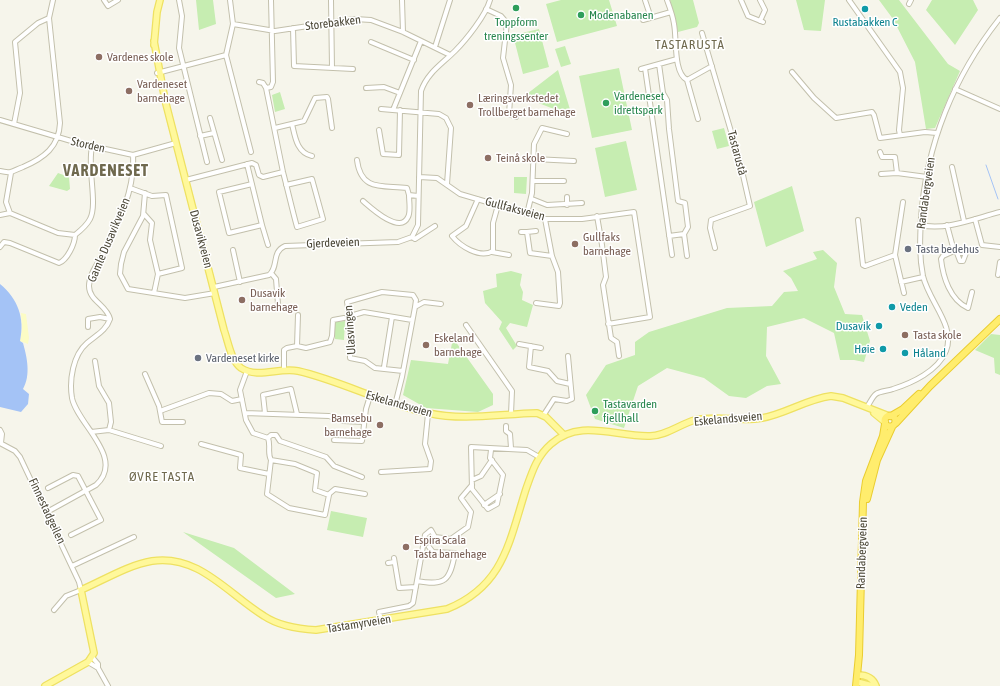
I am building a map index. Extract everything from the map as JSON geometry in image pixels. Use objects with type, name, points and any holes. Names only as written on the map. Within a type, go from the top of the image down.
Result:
[{"type":"highway","points":[[930,386],[894,425],[889,427],[885,423],[885,419],[903,409],[930,386],[1000,319]]},
{"type":"highway","points":[[890,416],[896,419],[894,425]]},
{"type":"highway","name":"Randabergveien","points":[[859,681],[863,502],[866,481],[883,436],[885,423]]},
{"type":"highway","name":"Randabergveien","points":[[859,681],[867,502],[878,460],[894,425]]},
{"type":"main road","name":"Dusavikveien","points":[[160,0],[157,12],[154,41],[158,73],[233,358],[239,366],[247,371]]},
{"type":"main road","name":"Eskelandsveien","points":[[247,371],[256,373],[296,371],[395,405],[428,414],[469,417],[511,414],[537,414],[543,416]]},
{"type":"main road","name":"Eskelandsveien","points":[[561,437],[586,429],[655,436],[694,421],[706,419],[762,418],[831,396],[843,398],[890,416]]},
{"type":"main road","points":[[867,407],[885,423]]},
{"type":"main road","points":[[543,416],[552,423],[561,437]]},
{"type":"main road","name":"Tastamyrveien","points":[[81,590],[140,564],[164,560],[188,564],[198,569],[264,617],[292,627],[316,630],[447,609],[462,603],[486,585],[504,557],[532,471],[539,457],[561,437]]},
{"type":"main road","points":[[45,686],[88,662],[92,657],[93,645],[81,590]]},
{"type":"main road","points":[[859,681],[872,686]]},
{"type":"main road","points":[[859,681],[874,681],[876,686]]},
{"type":"street","points":[[0,171],[11,174],[42,158],[52,148],[58,138],[60,123],[50,18],[53,0]]},
{"type":"street","points":[[104,0],[108,6],[118,0]]},
{"type":"street","points":[[179,0],[182,16],[179,44],[182,67],[207,162]]},
{"type":"street","points":[[230,0],[233,24],[226,55],[251,152]]},
{"type":"street","points":[[266,88],[271,87],[273,82],[272,0]]},
{"type":"street","points":[[331,0],[332,68]]},
{"type":"street","points":[[402,0],[403,32]]},
{"type":"street","points":[[435,46],[450,0]]},
{"type":"street","points":[[412,237],[418,226],[420,95],[426,79],[459,46],[486,9],[490,0]]},
{"type":"street","points":[[645,0],[651,18]]},
{"type":"street","points":[[667,0],[675,29],[677,59],[680,74],[687,80],[698,119]]},
{"type":"street","points":[[741,0],[748,16],[762,22],[765,10],[760,0]]},
{"type":"street","points":[[849,0],[900,72],[903,88],[899,130],[900,135]]},
{"type":"street","points":[[909,4],[912,0]]},
{"type":"street","points":[[486,9],[501,16],[507,23],[503,58],[511,85],[509,114],[516,117]]},
{"type":"street","points":[[643,20],[671,12]]},
{"type":"street","points":[[14,124],[20,93],[15,42],[38,23],[50,18]]},
{"type":"street","name":"Randabergveien","points":[[867,407],[876,394],[912,382],[936,366],[945,353],[948,344],[948,332],[931,299],[923,278],[920,251],[921,225],[927,177],[937,133],[955,89],[968,65],[1000,18]]},
{"type":"street","name":"Storebakken","points":[[233,24],[272,30],[366,19],[403,32],[435,46],[450,55]]},
{"type":"street","points":[[293,28],[294,66],[353,69]]},
{"type":"street","name":"Tastarustå","points":[[702,33],[741,167],[750,206],[711,220],[710,228],[715,248]]},
{"type":"street","points":[[393,110],[422,41]]},
{"type":"street","points":[[371,42],[414,60]]},
{"type":"street","points":[[158,73],[226,55]]},
{"type":"street","points":[[672,255],[643,68],[677,59]]},
{"type":"street","points":[[659,64],[663,94],[666,100],[668,112],[678,201],[685,203],[688,227],[684,234],[687,256]]},
{"type":"street","points":[[687,80],[712,66]]},
{"type":"street","points":[[792,72],[814,98],[834,117],[838,118],[870,112],[873,113],[880,138],[900,135],[937,133]]},
{"type":"street","points":[[259,82],[266,88],[283,172],[286,185],[297,227],[323,219],[312,179],[286,185]]},
{"type":"street","points":[[366,88],[384,87],[400,93]]},
{"type":"street","points":[[955,89],[1000,109]]},
{"type":"street","points":[[275,128],[305,120],[315,98],[327,97],[332,128]]},
{"type":"street","points":[[381,109],[442,115],[450,124],[451,134],[447,184]]},
{"type":"street","points":[[379,130],[383,154],[399,155],[400,110]]},
{"type":"street","points":[[210,118],[222,160]]},
{"type":"street","name":"Storden","points":[[0,120],[92,147],[133,155],[176,144]]},
{"type":"street","points":[[292,124],[298,146],[305,153],[312,156]]},
{"type":"street","points":[[527,214],[532,199],[534,144],[542,128],[567,134]]},
{"type":"street","points":[[200,136],[214,133]]},
{"type":"street","points":[[0,247],[4,242],[10,243],[59,263],[66,258],[75,235],[88,222],[92,215],[90,165],[92,147]]},
{"type":"street","points":[[880,152],[882,157],[895,158],[897,173]]},
{"type":"street","name":"Gamle Dusavikveien","points":[[110,319],[107,311],[91,294],[90,281],[114,231],[130,188],[134,173],[133,155]]},
{"type":"street","points":[[534,159],[574,161]]},
{"type":"street","points":[[357,160],[360,174],[366,182],[380,186],[407,188],[409,195],[408,216],[402,222],[388,220],[363,201]]},
{"type":"street","points":[[186,180],[247,164],[255,164],[259,175],[262,177],[283,172]]},
{"type":"street","points":[[247,164],[268,245]]},
{"type":"street","points":[[952,167],[964,221]]},
{"type":"street","points":[[881,174],[897,173],[927,177]]},
{"type":"street","points":[[10,213],[6,202],[11,174]]},
{"type":"street","name":"Gullfaksveien","points":[[419,177],[434,177],[447,184],[460,194],[545,218],[582,219],[634,212],[650,317],[608,324]]},
{"type":"street","points":[[533,180],[564,181]]},
{"type":"street","points":[[252,184],[218,192],[229,233],[262,225]]},
{"type":"street","points":[[130,188],[152,196],[166,195],[182,266],[177,270],[158,274]]},
{"type":"street","points":[[145,193],[144,214],[124,252],[120,274],[128,289],[185,298],[240,282],[260,278],[271,273],[276,279],[278,304]]},
{"type":"street","points":[[409,195],[418,196]]},
{"type":"street","points":[[567,197],[567,205]]},
{"type":"street","points":[[478,199],[466,226],[452,236],[473,252],[486,254],[492,252],[509,256]]},
{"type":"street","points":[[532,199],[547,205],[582,203]]},
{"type":"street","points":[[903,202],[895,255],[904,293]]},
{"type":"street","points":[[492,252],[493,223],[498,205]]},
{"type":"street","points":[[921,225],[931,227],[947,225],[1000,212]]},
{"type":"street","points":[[0,215],[10,213],[58,233],[75,235]]},
{"type":"street","points":[[144,214],[152,223],[150,240],[158,274],[154,293]]},
{"type":"street","points":[[596,216],[602,244],[606,277],[603,285],[608,324],[611,338],[617,342],[619,356]]},
{"type":"street","points":[[536,303],[559,306],[560,304],[558,272],[552,256],[545,218]]},
{"type":"street","points":[[975,218],[982,244],[1000,247]]},
{"type":"street","points":[[858,220],[862,265],[866,266],[895,255]]},
{"type":"street","points":[[947,225],[956,252],[943,256],[942,259],[950,290],[963,306],[968,308],[972,292]]},
{"type":"street","name":"Gjerdeveien","points":[[271,273],[276,254],[285,246],[398,242],[412,237],[415,239],[435,226]]},
{"type":"street","points":[[521,232],[536,231]]},
{"type":"street","points":[[527,232],[530,253],[552,256]]},
{"type":"street","points":[[669,236],[684,234]]},
{"type":"street","points":[[233,250],[240,282]]},
{"type":"street","points":[[998,274],[1000,262]]},
{"type":"street","points":[[901,282],[923,278]]},
{"type":"street","name":"Ulasvingen","points":[[404,371],[375,368],[365,361],[350,358],[350,316],[347,301],[382,292],[413,295],[416,300],[415,307]]},
{"type":"street","points":[[395,405],[404,371],[415,307],[424,302],[441,304]]},
{"type":"street","points":[[350,316],[364,312],[412,320]]},
{"type":"street","points":[[297,346],[298,315]]},
{"type":"street","points":[[47,512],[100,481],[105,472],[104,455],[75,407],[73,400],[73,372],[82,348],[103,330],[110,319],[100,317],[88,320],[88,327]]},
{"type":"street","points":[[384,368],[392,317]]},
{"type":"street","points":[[284,371],[284,350],[297,346],[306,348],[330,342],[333,320],[344,318]]},
{"type":"street","points":[[466,325],[512,391],[511,414]]},
{"type":"street","points":[[519,344],[541,348]]},
{"type":"street","points":[[531,346],[529,367],[548,371],[557,381],[570,384]]},
{"type":"street","points":[[543,416],[554,399],[567,401],[571,400],[568,356]]},
{"type":"street","points":[[95,361],[99,386],[109,402],[111,422],[109,430]]},
{"type":"street","points":[[247,371],[241,388],[246,420],[253,433],[268,438]]},
{"type":"street","points":[[145,374],[160,411],[162,422],[184,422]]},
{"type":"street","points":[[265,413],[263,395],[291,389],[297,414]]},
{"type":"street","points":[[160,411],[209,393],[221,394],[232,401],[242,399]]},
{"type":"street","points":[[334,440],[362,441],[364,422],[370,396]]},
{"type":"street","points":[[245,413],[329,416],[343,421],[364,422]]},
{"type":"street","points":[[381,472],[430,469],[431,461],[424,438],[428,414]]},
{"type":"street","points":[[506,426],[506,431],[510,434],[511,448]]},
{"type":"street","points":[[0,430],[2,434],[1,443]]},
{"type":"street","points":[[91,432],[109,430],[161,446]]},
{"type":"street","points":[[268,438],[271,435],[276,435],[282,442],[326,457],[334,466],[362,477]]},
{"type":"street","points":[[268,438],[270,445],[269,455],[271,460],[267,494],[289,508],[325,515],[328,494],[335,489],[365,494]]},
{"type":"street","name":"Finnestadgeilen","points":[[1,443],[15,451],[20,457],[72,566],[81,590]]},
{"type":"street","points":[[202,444],[241,455],[240,468],[269,474]]},
{"type":"street","points":[[491,450],[490,458],[503,474],[497,504],[489,509],[473,491],[471,448],[491,450],[511,448],[527,450],[539,457]]},
{"type":"street","points":[[271,460],[295,464],[316,472],[315,490],[328,494]]},
{"type":"street","points":[[472,480],[481,476],[492,460]]},
{"type":"street","points":[[48,488],[75,475],[78,477],[86,490],[101,520],[71,535]]},
{"type":"street","points":[[381,620],[379,612],[413,604],[426,535],[431,530],[435,536],[451,540],[468,527],[471,512],[461,498],[472,485]]},
{"type":"street","points":[[72,566],[134,537]]},
{"type":"street","points":[[417,581],[434,584],[441,583],[449,576],[452,570],[455,553],[433,552],[429,547]]},
{"type":"street","points":[[388,563],[394,560],[399,588],[416,587]]},
{"type":"street","points":[[54,610],[66,596],[81,590]]},
{"type":"street","points":[[92,657],[98,664],[98,668],[108,686]]},
{"type":"street","points":[[88,662],[98,668]]},
{"type":"shaded area","points":[[196,0],[213,0],[216,24],[199,30]]},
{"type":"shaded area","name":"Modenabanen","points":[[561,0],[609,0],[617,26],[557,42],[546,4]]},
{"type":"shaded area","points":[[670,0],[693,0],[699,23],[697,27],[678,32]]},
{"type":"shaded area","points":[[796,0],[825,0],[821,31],[804,30]]},
{"type":"shaded area","points":[[879,0],[899,0],[948,64],[960,71],[935,128],[926,129],[915,62],[893,19]]},
{"type":"shaded area","points":[[932,0],[973,0],[978,10],[955,45],[926,10]]},
{"type":"shaded area","points":[[539,29],[549,67],[523,74],[513,35]]},
{"type":"shaded area","points":[[565,46],[571,64],[561,67],[555,49]]},
{"type":"shaded area","name":"Vardeneset idrettspark","points":[[619,68],[632,130],[592,138],[579,76]]},
{"type":"shaded area","points":[[558,70],[572,116],[523,97]]},
{"type":"shaded area","points":[[280,92],[285,109],[275,112],[272,95]]},
{"type":"shaded area","points":[[724,128],[729,146],[717,149],[712,131]]},
{"type":"shaded area","points":[[626,141],[637,190],[605,197],[595,148]]},
{"type":"shaded area","points":[[58,173],[69,177],[70,189],[67,191],[49,186]]},
{"type":"shaded area","points":[[514,177],[527,177],[526,194],[514,193]]},
{"type":"shaded area","points":[[792,186],[804,231],[766,247],[754,202]]},
{"type":"shaded area","points":[[823,250],[837,263],[834,287],[845,314],[862,315],[870,341],[864,362],[840,360],[834,333],[804,318],[767,327],[766,356],[781,384],[767,386],[746,398],[729,396],[704,378],[667,368],[638,386],[624,428],[595,419],[586,395],[606,365],[635,355],[635,342],[649,332],[727,308],[772,306],[784,292],[798,291],[791,278],[783,271],[817,259],[813,252]]},
{"type":"shaded area","points":[[511,271],[522,274],[520,285],[523,292],[522,300],[533,305],[527,327],[510,323],[506,328],[517,346],[513,350],[499,329],[502,322],[485,303],[483,291],[497,287],[496,274]]},
{"type":"shaded area","points":[[345,321],[344,340],[335,339],[335,322]]},
{"type":"shaded area","points":[[991,334],[1000,335],[1000,375],[995,373],[994,358],[975,350]]},
{"type":"shaded area","points":[[453,338],[493,394],[493,405],[478,412],[426,408],[403,395],[411,360],[448,364]]},
{"type":"shaded area","points":[[331,511],[367,518],[363,537],[327,530]]},
{"type":"shaded area","points":[[183,532],[234,548],[295,594],[276,598]]},
{"type":"sand","points":[[21,313],[26,314],[29,338],[28,344],[20,341],[22,329]]},
{"type":"water","points":[[0,284],[16,303],[21,317],[22,324],[20,341],[23,343],[28,366],[27,378],[23,389],[29,394],[28,404],[21,412],[0,407]]},
{"type":"waterway","points":[[986,165],[998,199]]},
{"type":"place","name":"Toppform treningssenter","points":[[516,8]]},
{"type":"place","name":"Rustabakken C","points":[[865,9]]},
{"type":"place","name":"Modenabanen","points":[[581,15]]},
{"type":"place","name":"Vardenes skole","points":[[99,57]]},
{"type":"place","name":"Vardeneset barnehage","points":[[129,91]]},
{"type":"place","name":"Vardeneset idrettspark","points":[[606,103]]},
{"type":"place","name":"Læringsverkstedet Trollberget barnehage","points":[[470,105]]},
{"type":"place","name":"Teinå skole","points":[[488,158]]},
{"type":"place","name":"Gullfaks barnehage","points":[[575,244]]},
{"type":"place","name":"Tasta bedehus","points":[[908,249]]},
{"type":"place","name":"Dusavik barnehage","points":[[242,300]]},
{"type":"place","name":"Veden","points":[[892,307]]},
{"type":"place","name":"Dusavik","points":[[879,326]]},
{"type":"place","name":"Tasta skole","points":[[905,335]]},
{"type":"place","name":"Eskeland barnehage","points":[[426,345]]},
{"type":"place","name":"Høie","points":[[883,349]]},
{"type":"place","name":"Håland","points":[[905,353]]},
{"type":"place","name":"Vardeneset kirke","points":[[198,358]]},
{"type":"place","name":"Tastavarden fjellhall","points":[[595,411]]},
{"type":"place","name":"Bamsebu barnehage","points":[[380,425]]},
{"type":"place","name":"Espira Scala Tasta barnehage","points":[[406,547]]},
{"type":"district","name":"TASTARUSTÅ","points":[[690,45]]},
{"type":"district","name":"VARDENESET","points":[[106,171]]},
{"type":"district","name":"ØVRE TASTA","points":[[162,477]]}]
